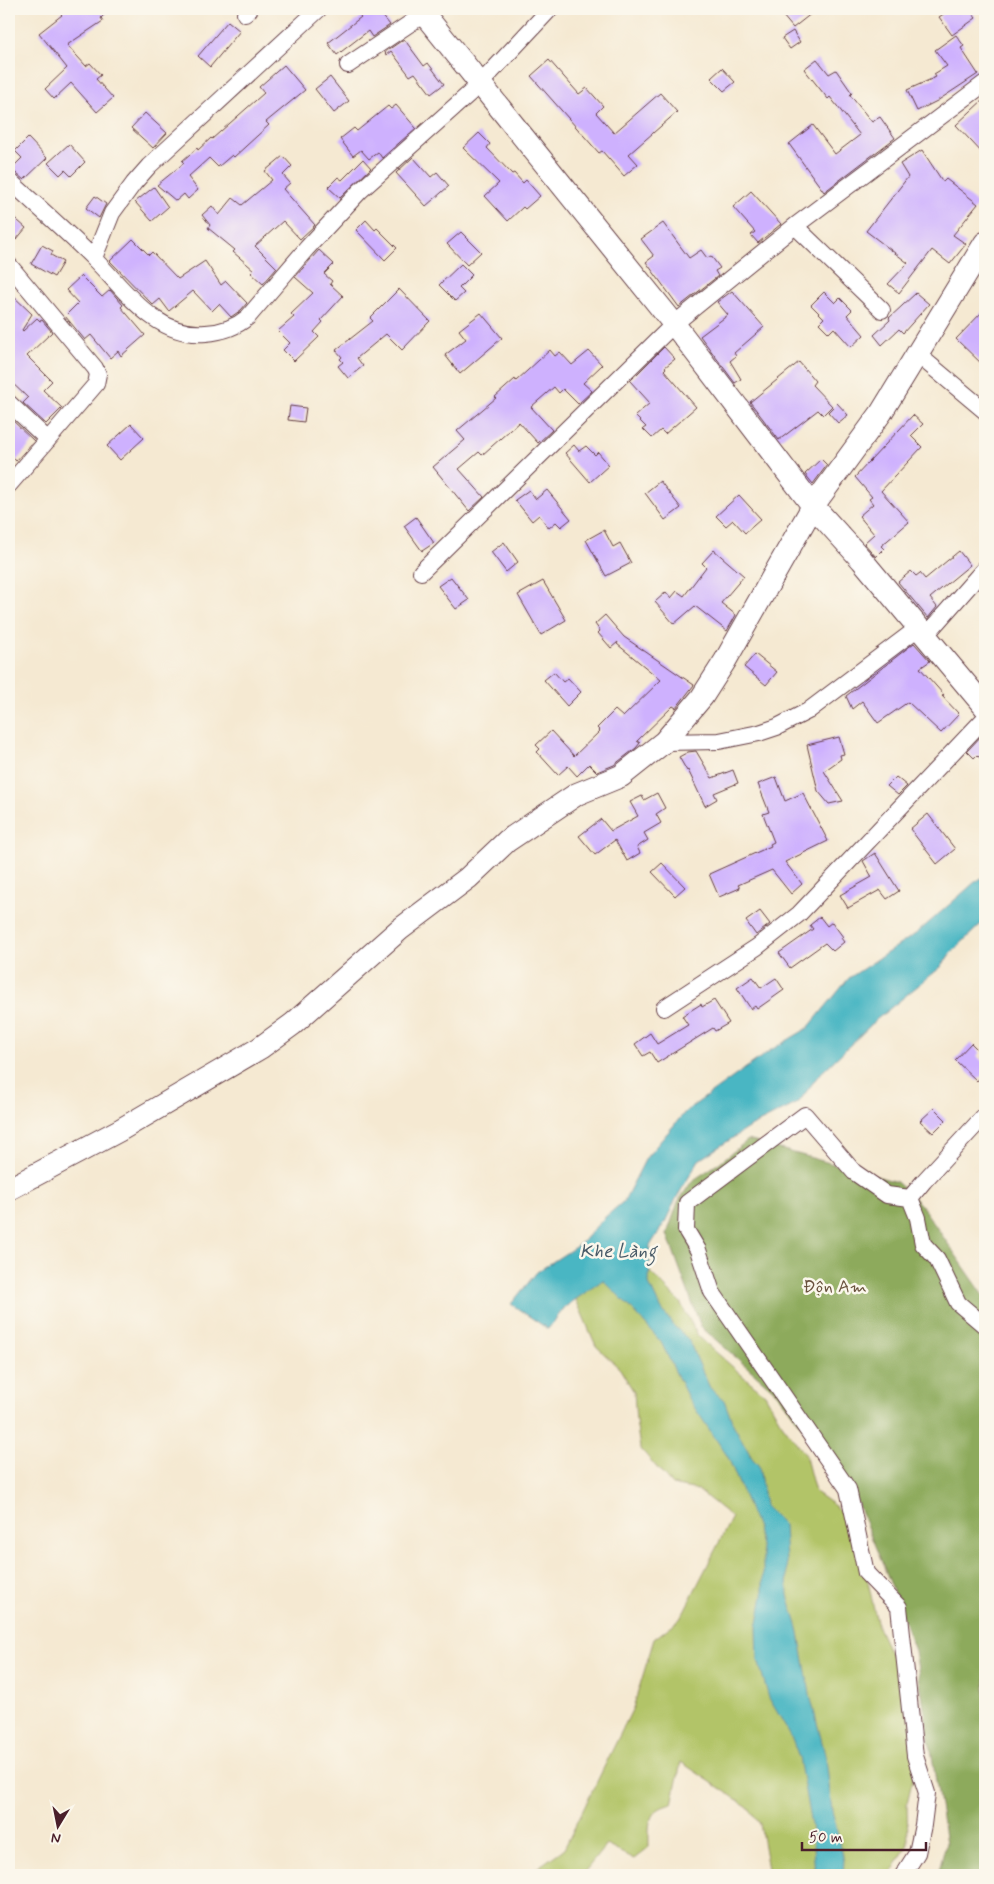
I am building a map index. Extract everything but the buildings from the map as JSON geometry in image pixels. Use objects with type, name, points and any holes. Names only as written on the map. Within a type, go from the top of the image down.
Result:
[{"type":"street","points":[[94,258],[112,213],[134,182],[319,9]]},
{"type":"street","points":[[9,180],[94,258],[137,304],[166,326],[200,334],[228,330],[239,324],[253,312],[360,190],[479,84],[550,9]]},
{"type":"street","points":[[348,65],[422,12],[674,324],[813,506],[862,560],[985,707]]},
{"type":"street","points":[[421,572],[674,324],[795,226],[985,83]]},
{"type":"street","points":[[795,226],[882,310]]},
{"type":"street","points":[[9,1189],[120,1130],[260,1048],[293,1024],[400,930],[468,878],[507,841],[576,794],[621,776],[664,742],[702,697],[813,506],[881,413],[985,243]]},
{"type":"street","points":[[9,266],[95,368],[98,374],[96,384],[9,485]]},
{"type":"street","points":[[917,354],[985,411]]},
{"type":"street","points":[[9,403],[48,440]]},
{"type":"street","points":[[664,742],[719,740],[758,733],[777,727],[808,711],[922,632],[985,568]]},
{"type":"street","points":[[664,1008],[757,947],[799,914],[985,718]]},
{"type":"street","points":[[903,1875],[917,1853],[927,1793],[915,1756],[899,1607],[866,1573],[848,1489],[712,1292],[698,1250],[686,1230],[687,1203],[805,1115],[854,1172],[887,1195],[910,1198]]},
{"type":"street","points":[[910,1198],[924,1180],[985,1115]]},
{"type":"street","points":[[910,1198],[918,1218],[923,1244],[937,1259],[958,1303],[985,1326]]},
{"type":"green space","name":"Độn Am","points":[[748,1140],[897,1182],[921,1205],[985,1297],[985,1875],[938,1875],[946,1843],[915,1651],[888,1577],[855,1498],[777,1393],[701,1327],[667,1234],[678,1202],[692,1181]]},
{"type":"green space","points":[[639,1201],[650,1272],[680,1302],[698,1336],[765,1394],[780,1421],[805,1454],[815,1492],[839,1509],[866,1573],[878,1627],[905,1686],[916,1744],[913,1778],[907,1803],[908,1844],[890,1875],[769,1875],[760,1824],[748,1807],[681,1762],[672,1804],[657,1810],[653,1814],[649,1825],[649,1847],[634,1859],[606,1845],[582,1875],[527,1875],[564,1849],[633,1708],[654,1639],[680,1619],[732,1517],[698,1490],[672,1485],[640,1448],[634,1392],[620,1369],[596,1346],[568,1281]]},
{"type":"water","name":"Khe Làng","points":[[985,876],[985,923],[980,925],[950,954],[941,967],[877,1019],[818,1076],[798,1103],[748,1128],[699,1160],[650,1246],[649,1284],[659,1305],[673,1325],[688,1339],[710,1388],[724,1400],[733,1424],[752,1458],[759,1466],[765,1506],[784,1525],[788,1595],[798,1628],[811,1699],[826,1758],[832,1811],[844,1860],[843,1875],[815,1875],[812,1831],[799,1758],[790,1734],[769,1698],[758,1660],[757,1628],[763,1595],[763,1556],[757,1528],[728,1457],[688,1398],[661,1342],[603,1280],[565,1307],[548,1329],[511,1304],[537,1272],[580,1244],[604,1218],[624,1201],[646,1158],[686,1111],[771,1050],[808,1028],[849,978],[917,933],[975,882]]}]
